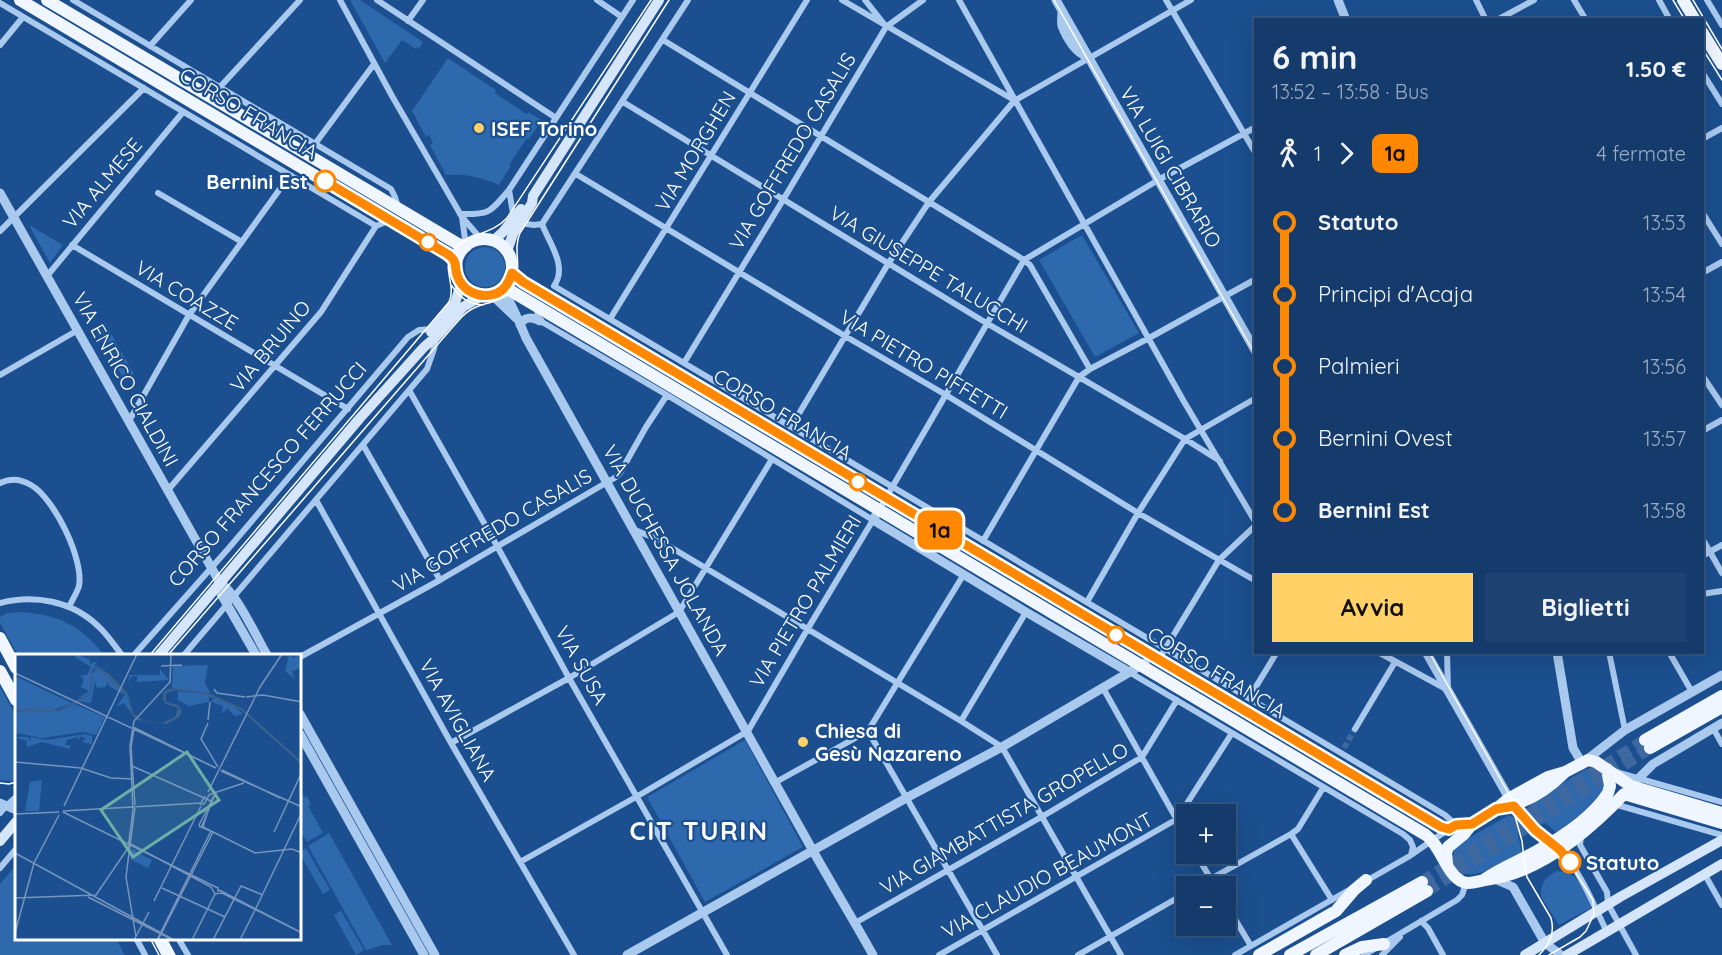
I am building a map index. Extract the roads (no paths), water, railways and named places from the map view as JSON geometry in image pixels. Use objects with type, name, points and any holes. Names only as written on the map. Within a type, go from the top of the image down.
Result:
[{"type":"main road","name":"CORSO FRANCIA","points":[[20,0],[445,253],[456,263]]},
{"type":"main road","name":"CORSO FRANCIA","points":[[48,0],[458,244],[466,246]]},
{"type":"main road","points":[[487,295],[474,294],[461,284],[456,263],[459,254],[466,246],[487,240],[517,221],[532,203],[533,196],[659,0]]},
{"type":"main road","points":[[1683,0],[1694,18]]},
{"type":"main road","points":[[1704,35],[1722,64]]},
{"type":"main road","points":[[507,251],[517,221]]},
{"type":"main road","points":[[435,333],[463,307],[503,289],[511,279],[512,258],[501,244],[487,240]]},
{"type":"main road","name":"CORSO FRANCIA","points":[[512,273],[541,293],[890,492],[1155,658],[1408,808],[1441,827],[1453,827]]},
{"type":"main road","points":[[435,333],[455,303],[461,284]]},
{"type":"main road","name":"CORSO FRANCIA","points":[[503,289],[511,291],[536,306],[876,515],[1141,665],[1384,810],[1432,840],[1455,877],[1466,883]]},
{"type":"main road","name":"CORSO FRANCESCO FERRUCCI","points":[[161,653],[435,333]]},
{"type":"main road","points":[[0,638],[15,666]]},
{"type":"main road","points":[[0,671],[15,698]]},
{"type":"main road","points":[[1722,696],[1647,744],[1722,707]]},
{"type":"main road","points":[[1447,864],[1448,847],[1472,824],[1509,798],[1548,777],[1565,772],[1583,762],[1593,761],[1632,786],[1722,823]]},
{"type":"main road","points":[[1578,830],[1608,793],[1610,786],[1607,769]]},
{"type":"main road","points":[[1496,809],[1523,802],[1552,785],[1565,772]]},
{"type":"main road","points":[[1466,883],[1497,879],[1521,870],[1614,804],[1632,786]]},
{"type":"main road","points":[[1632,786],[1722,813]]},
{"type":"main road","points":[[0,841],[15,823]]},
{"type":"main road","points":[[1453,827],[1472,824]]},
{"type":"main road","points":[[1525,955],[1596,911],[1722,840]]},
{"type":"main road","points":[[1484,880],[1500,869],[1555,846]]},
{"type":"main road","points":[[1567,955],[1722,864]]},
{"type":"main road","points":[[1255,951],[1336,911],[1366,880]]},
{"type":"main road","points":[[1290,955],[1424,887],[1316,955]]},
{"type":"main road","points":[[160,940],[168,955]]},
{"type":"main road","points":[[1345,955],[1362,947],[1383,950]]},
{"type":"street","name":"CORSO FRANCIA","points":[[73,0],[391,189],[398,208]]},
{"type":"street","points":[[150,46],[191,0]]},
{"type":"street","points":[[220,87],[300,0]]},
{"type":"street","points":[[340,0],[461,215],[487,240]]},
{"type":"street","points":[[377,0],[556,118]]},
{"type":"street","points":[[408,21],[423,0]]},
{"type":"street","points":[[597,0],[622,17]]},
{"type":"street","points":[[461,215],[486,213],[495,208],[633,0]]},
{"type":"street","points":[[509,190],[517,221],[534,225],[542,224],[688,0]]},
{"type":"street","name":"VIA MORGHEN","points":[[610,319],[807,0]]},
{"type":"street","points":[[842,0],[1014,100]]},
{"type":"street","points":[[865,0],[886,27]]},
{"type":"street","name":"VIA GOFFREDO CASALIS","points":[[684,363],[886,27],[923,0]]},
{"type":"street","points":[[959,0],[1183,400],[1254,520]]},
{"type":"street","name":"VIA LUIGI CIBRARIO","points":[[1056,0],[1062,11],[1061,25],[1080,54],[1089,57],[1254,348]]},
{"type":"street","points":[[1166,0],[1254,150]]},
{"type":"street","points":[[792,427],[888,264],[929,202],[1014,100],[1191,0]]},
{"type":"street","points":[[1338,0],[1345,18]]},
{"type":"street","points":[[1476,0],[1485,18]]},
{"type":"street","points":[[1501,18],[1534,0]]},
{"type":"street","points":[[1574,0],[1585,18]]},
{"type":"street","points":[[1659,0],[1670,18]]},
{"type":"street","points":[[1707,0],[1722,25]]},
{"type":"street","name":"CORSO FRANCIA","points":[[0,3],[376,226]]},
{"type":"street","points":[[0,45],[23,17]]},
{"type":"street","points":[[663,40],[1024,260],[1030,265],[1090,369]]},
{"type":"street","points":[[315,144],[374,64]]},
{"type":"street","points":[[1704,75],[1722,104]]},
{"type":"street","points":[[0,231],[144,88]]},
{"type":"street","name":"VIA GIUSEPPE TALUCCHI","points":[[623,102],[888,264],[1220,461]]},
{"type":"street","name":"VIA ALMESE","points":[[47,276],[183,112]]},
{"type":"street","name":"VIA PIETRO PALMIERI","points":[[520,862],[748,731],[1024,260],[1158,180],[1254,128]]},
{"type":"street","points":[[1704,138],[1722,128]]},
{"type":"street","name":"VIA PIETRO PIFFETTI","points":[[576,174],[946,395],[1138,513],[1254,580]]},
{"type":"street","points":[[129,421],[189,315],[290,175]]},
{"type":"street","name":"VIA ENRICO CIALDINI","points":[[0,193],[220,583]]},
{"type":"street","points":[[158,193],[242,242]]},
{"type":"street","points":[[461,215],[466,246]]},
{"type":"street","points":[[1704,215],[1722,244]]},
{"type":"street","points":[[376,226],[390,220]]},
{"type":"street","points":[[541,293],[554,286],[558,275],[556,254],[542,224]]},
{"type":"street","name":"VIA BRUINO","points":[[168,490],[276,366],[329,301],[376,226]]},
{"type":"street","name":"VIA COAZZE","points":[[72,245],[348,409]]},
{"type":"street","points":[[1704,272],[1722,262]]},
{"type":"street","points":[[983,541],[1079,377],[1254,280]]},
{"type":"street","name":"CORSO FRANCIA","points":[[554,286],[792,427],[890,492],[983,541],[1249,698],[1342,750],[1445,816],[1453,827]]},
{"type":"street","name":"VIA DUCHESSA JOLANDA","points":[[503,289],[607,483],[873,955]]},
{"type":"street","name":"VIA DUCHESSA JOLANDA","points":[[487,295],[519,322]]},
{"type":"street","points":[[519,322],[528,318],[540,321],[536,306]]},
{"type":"street","name":"CORSO FRANCIA","points":[[540,321],[772,459],[876,515],[1026,612],[1407,838],[1413,847],[1411,855]]},
{"type":"street","points":[[0,375],[78,330]]},
{"type":"street","name":"CORSO FRANCESCO FERRUCCI","points":[[135,654],[212,568],[411,334],[419,330],[435,333]]},
{"type":"street","points":[[185,654],[427,369],[435,333]]},
{"type":"street","points":[[1704,378],[1722,405]]},
{"type":"street","name":"VIA SUSA","points":[[409,390],[498,546],[569,678],[727,955]]},
{"type":"street","name":"VIA GOFFREDO CASALIS","points":[[302,656],[440,580],[607,483],[620,473],[667,395]]},
{"type":"street","points":[[1087,602],[1138,513],[1185,439],[1254,399]]},
{"type":"street","points":[[1704,430],[1722,420]]},
{"type":"street","points":[[363,445],[440,580]]},
{"type":"street","points":[[451,743],[569,678],[679,612],[772,459]]},
{"type":"street","points":[[0,483],[8,479],[21,480],[33,486],[49,501],[71,541],[77,562],[79,585],[69,607]]},
{"type":"street","name":"VIA AVIGLIANA","points":[[316,500],[451,743],[574,955]]},
{"type":"street","points":[[627,955],[908,797],[1002,747],[1162,654],[1219,560],[1254,526]]},
{"type":"street","points":[[634,530],[657,539],[1002,747],[1121,955]]},
{"type":"street","points":[[1704,542],[1722,573]]},
{"type":"street","points":[[1704,555],[1722,545]]},
{"type":"street","points":[[776,782],[868,731],[964,574]]},
{"type":"street","points":[[220,583],[227,587],[234,597],[266,654]]},
{"type":"street","points":[[220,583],[221,594],[255,654]]},
{"type":"street","points":[[1704,594],[1722,591]]},
{"type":"street","points":[[0,603],[15,600],[42,600],[69,607],[97,624],[121,654]]},
{"type":"street","points":[[961,721],[1026,612]]},
{"type":"street","points":[[1249,698],[1276,654]]},
{"type":"street","points":[[1381,654],[1448,690]]},
{"type":"street","points":[[1427,654],[1509,798]]},
{"type":"street","points":[[1447,654],[1448,690]]},
{"type":"street","points":[[1557,654],[1573,748],[1583,762],[1625,730],[1722,675]]},
{"type":"street","points":[[1609,654],[1625,730]]},
{"type":"street","points":[[1670,654],[1692,692]]},
{"type":"street","points":[[1354,729],[1395,662]]},
{"type":"street","points":[[1103,687],[1176,817]]},
{"type":"street","name":"VIA GIAMBATTISTA GROPELLO","points":[[855,923],[1042,817],[1142,757],[1177,700]]},
{"type":"street","points":[[302,718],[343,801],[411,922],[435,955]]},
{"type":"street","points":[[1632,786],[1653,764],[1722,723]]},
{"type":"street","points":[[1713,728],[1722,744]]},
{"type":"street","points":[[868,731],[997,955]]},
{"type":"street","name":"VIA CLAUDIO BEAUMONT","points":[[1187,804],[1232,733]]},
{"type":"street","points":[[302,737],[343,801]]},
{"type":"street","points":[[1632,786],[1722,802]]},
{"type":"street","points":[[1216,876],[1298,829],[1323,788]]},
{"type":"street","points":[[1399,788],[1408,808]]},
{"type":"street","points":[[2,807],[15,798]]},
{"type":"street","points":[[1614,804],[1722,835]]},
{"type":"street","points":[[1366,813],[1384,810]]},
{"type":"street","name":"VIA CLAUDIO BEAUMONT","points":[[939,955],[1176,820]]},
{"type":"street","points":[[1235,955],[1255,951],[1332,900],[1411,855],[1453,827]]},
{"type":"street","points":[[1578,830],[1580,845],[1607,892],[1608,904],[1636,955]]},
{"type":"street","points":[[1291,834],[1332,900]]},
{"type":"street","points":[[1555,846],[1588,892],[1608,932]]},
{"type":"street","points":[[0,868],[15,850]]},
{"type":"street","points":[[1705,874],[1722,905]]},
{"type":"street","points":[[1497,879],[1513,887],[1545,943],[1561,955]]},
{"type":"street","points":[[1364,955],[1383,950],[1409,929],[1457,900],[1462,895],[1466,883]]},
{"type":"street","points":[[1078,955],[1176,899]]},
{"type":"street","points":[[1236,920],[1255,951]]},
{"type":"street","points":[[1421,921],[1428,928],[1443,955]]},
{"type":"street","points":[[411,922],[424,955]]},
{"type":"street","points":[[1383,950],[1409,929]]},
{"type":"street","points":[[137,940],[145,955]]},
{"type":"street","points":[[179,940],[188,955]]},
{"type":"tunnel","points":[[1344,748],[1355,729]]},
{"type":"tunnel","points":[[1422,882],[1645,740]]},
{"type":"tunnel","points":[[1427,891],[1650,748]]},
{"type":"tram line","points":[[151,654],[449,302],[451,291],[448,268],[450,256],[455,248],[468,239],[492,229],[507,218],[651,0]]},
{"type":"tram line","points":[[169,654],[460,319],[473,308],[500,299],[510,293],[516,280],[517,245],[520,233],[669,0]]},
{"type":"tram line","points":[[1054,0],[1254,352]]},
{"type":"tram line","points":[[1673,0],[1684,18]]},
{"type":"tram line","points":[[1693,0],[1704,18]]},
{"type":"tram line","points":[[1704,19],[1722,49]]},
{"type":"tram line","points":[[1704,51],[1722,80]]},
{"type":"tram line","points":[[452,286],[465,300],[483,305]]},
{"type":"tram line","points":[[1430,654],[1515,805],[1531,826],[1563,852],[1593,900],[1594,914],[1586,931],[1549,955]]},
{"type":"tram line","points":[[0,783],[15,782]]},
{"type":"tram line","points":[[1513,809],[1522,841],[1527,877],[1552,923],[1551,938],[1539,955]]},
{"type":"tram line","points":[[151,940],[159,955]]},
{"type":"tram line","points":[[167,940],[175,955]]},
{"type":"place","name":"ISEF Torino","points":[[479,128]]},
{"type":"place","name":"Bernini Est","points":[[325,181]]},
{"type":"place","name":"Chiesa di Gesù Nazareno","points":[[803,742]]},
{"type":"place","name":"Statuto","points":[[1570,862]]},
{"type":"district","name":"CIT TURIN","points":[[699,830]]}]
